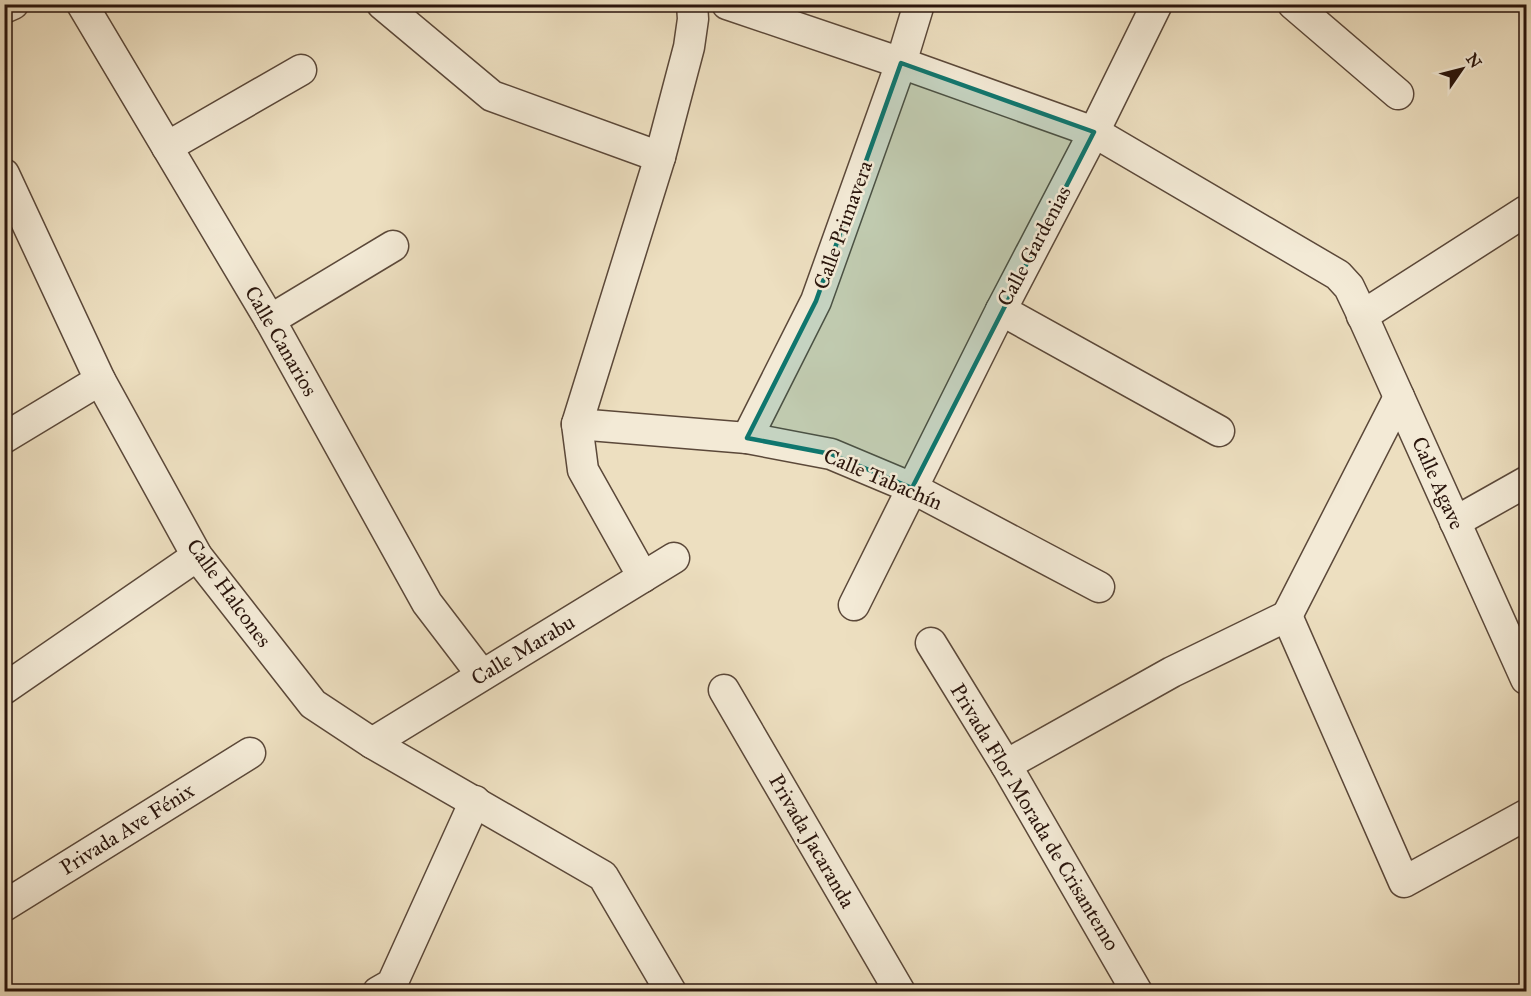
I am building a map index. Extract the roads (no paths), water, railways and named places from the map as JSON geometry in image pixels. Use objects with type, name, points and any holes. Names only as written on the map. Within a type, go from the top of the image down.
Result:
[{"type":"street","points":[[4,8],[13,4]]},
{"type":"street","name":"Calle Canarios","points":[[82,4],[270,320],[427,603],[482,675]]},
{"type":"street","points":[[382,4],[492,96],[660,157]]},
{"type":"street","points":[[643,577],[583,470],[577,424],[660,157],[689,47],[693,19],[692,4]]},
{"type":"street","points":[[727,4],[1094,132],[1338,275],[1356,303],[1527,211]]},
{"type":"street","name":"Calle Primavera","points":[[747,438],[816,301],[901,63],[919,4]]},
{"type":"street","name":"Calle Gardenias","points":[[854,605],[1001,310],[1094,132],[1156,4]]},
{"type":"street","points":[[1293,4],[1398,94]]},
{"type":"street","points":[[167,147],[301,70]]},
{"type":"street","name":"Calle Halcones","points":[[4,174],[11,204],[100,380],[197,556],[313,704],[372,743],[603,876],[671,992]]},
{"type":"street","points":[[270,320],[393,246]]},
{"type":"street","name":"Calle Agave","points":[[1356,303],[1527,679]]},
{"type":"street","points":[[1001,310],[1219,431]]},
{"type":"street","points":[[4,438],[100,380]]},
{"type":"street","points":[[1006,765],[1172,672],[1287,616],[1399,397]]},
{"type":"street","name":"Calle Tabachín","points":[[577,424],[747,438],[831,454],[912,488],[1099,587]]},
{"type":"street","points":[[1455,522],[1527,482]]},
{"type":"street","points":[[4,689],[197,556]]},
{"type":"street","name":"Calle Marabu","points":[[372,743],[674,558]]},
{"type":"street","points":[[1287,616],[1404,882],[1527,815]]},
{"type":"street","name":"Privada Flor Morada de Crisantemo","points":[[931,643],[1006,765],[1137,992]]},
{"type":"street","name":"Privada Jacaranda","points":[[723,690],[900,992]]},
{"type":"street","name":"Privada Ave Fénix","points":[[4,906],[250,753]]},
{"type":"street","points":[[378,992],[392,984],[475,801]]}]
